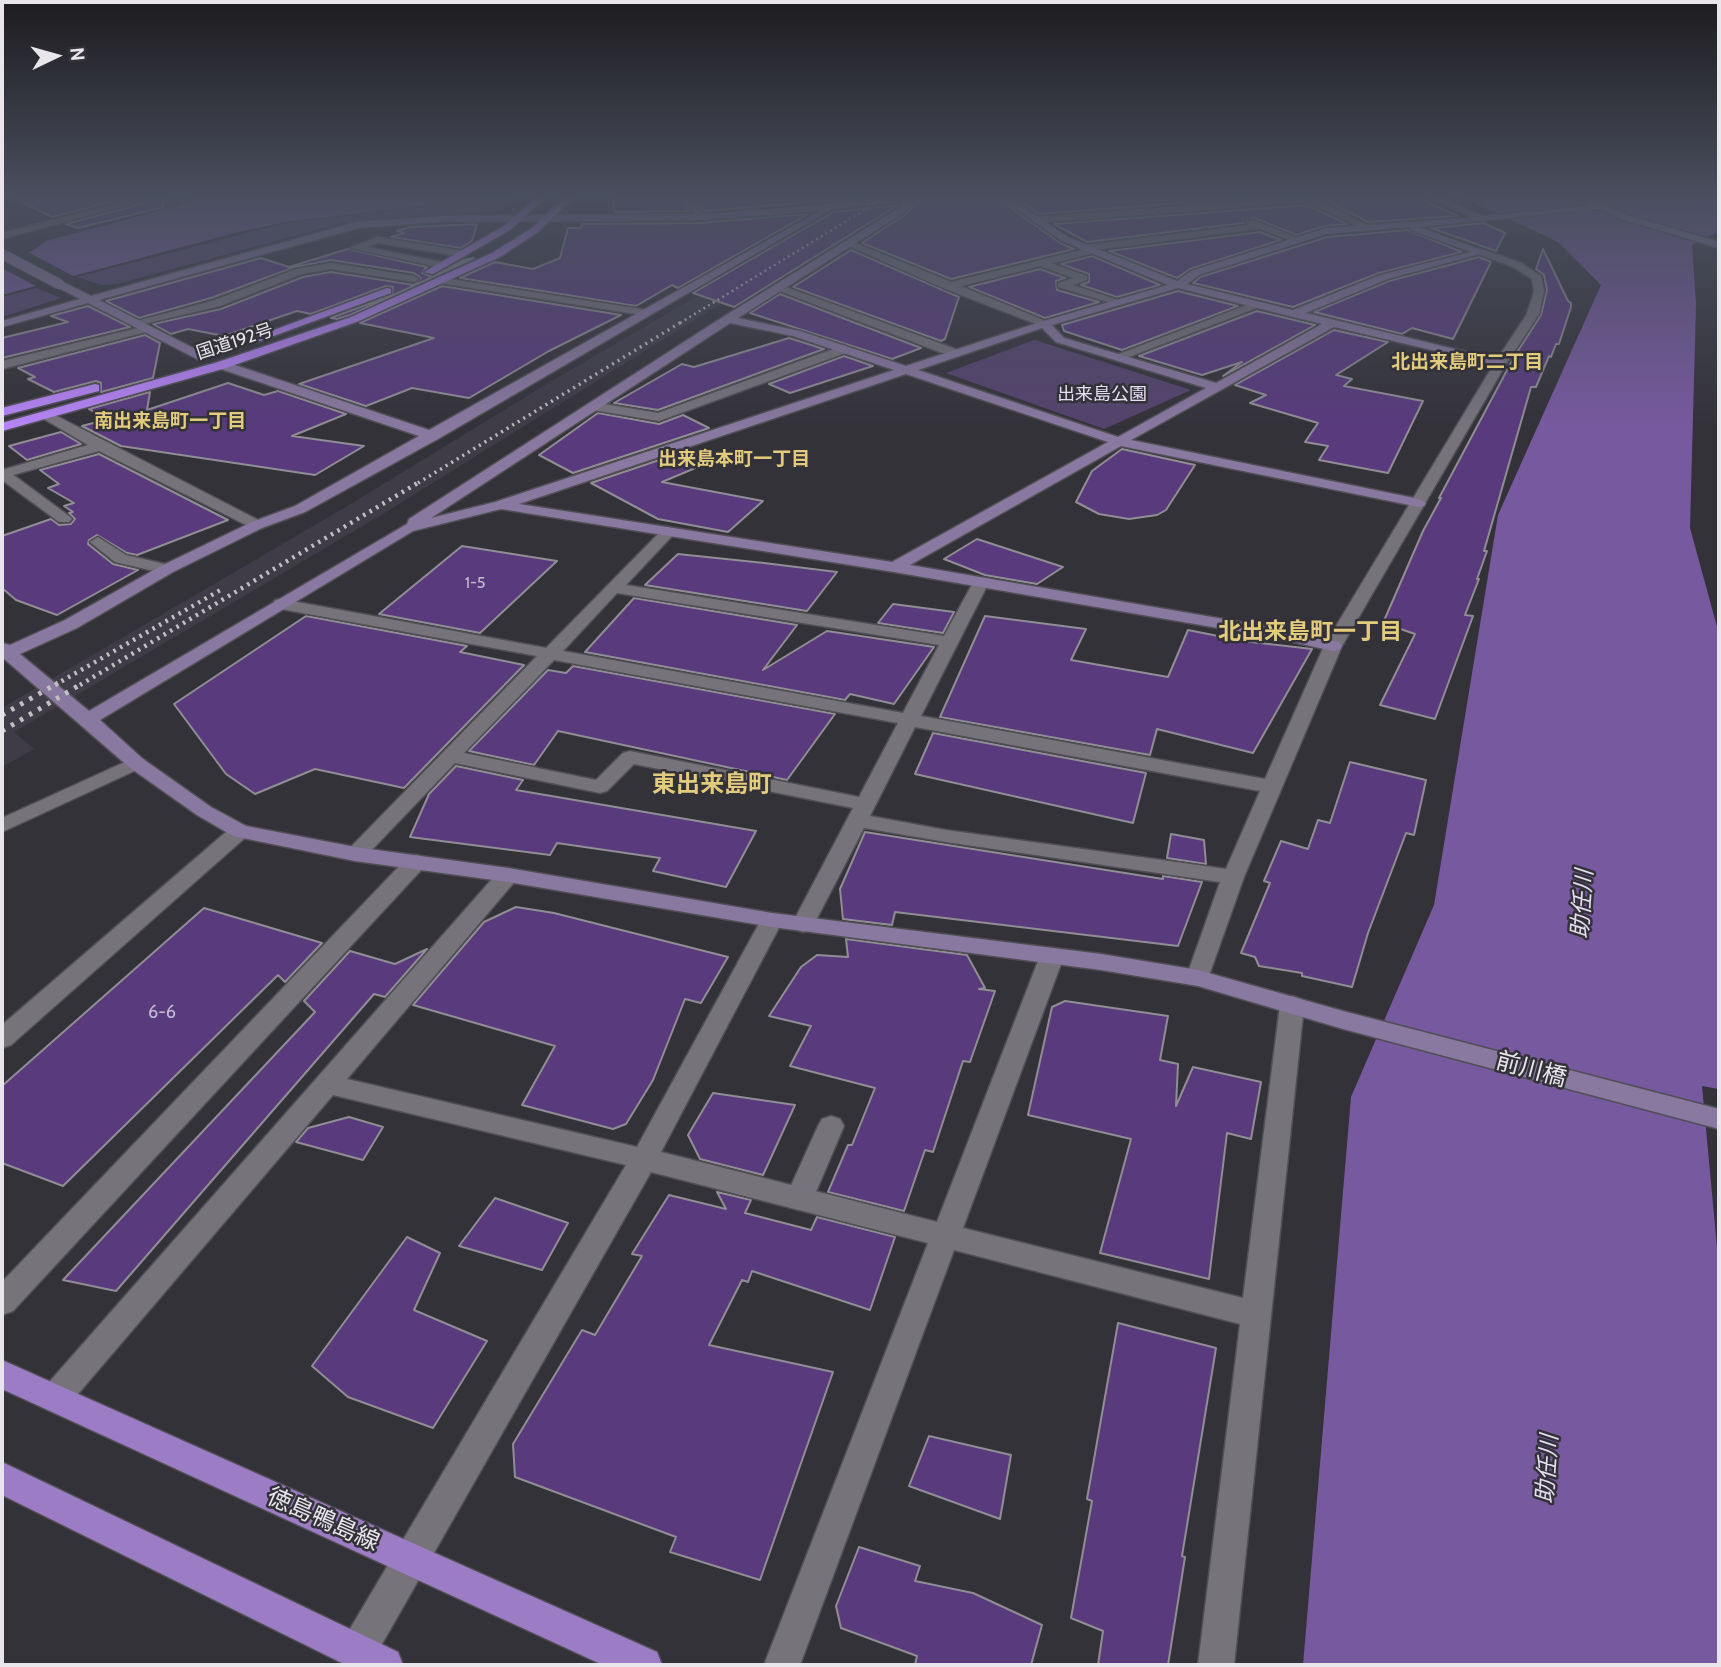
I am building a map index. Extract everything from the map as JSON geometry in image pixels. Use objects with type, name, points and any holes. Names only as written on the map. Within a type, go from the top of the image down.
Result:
[{"type":"highway","name":"国道192号","points":[[235,346],[427,273]]},
{"type":"highway","name":"国道192号","points":[[2,427],[49,416],[222,365],[355,319],[460,273]]},
{"type":"highway","name":"国道192号","points":[[2,412],[195,359]]},
{"type":"main road","name":"徳島鴨島線","points":[[2,1374],[644,1665]]},
{"type":"main road","points":[[2,1478],[378,1662]]},
{"type":"street","points":[[38,273],[91,299],[195,359]]},
{"type":"street","points":[[2,324],[185,273]]},
{"type":"street","points":[[2,365],[216,304],[295,273]]},
{"type":"street","points":[[374,273],[414,279]]},
{"type":"street","points":[[4,653],[71,624],[167,569],[257,525],[300,509],[718,273]]},
{"type":"street","points":[[87,720],[408,528],[422,515],[800,273]]},
{"type":"street","points":[[916,273],[1044,324],[1060,340],[1214,386]]},
{"type":"street","points":[[947,286],[1001,273]]},
{"type":"street","points":[[1068,273],[1083,278],[1062,285],[1118,303]]},
{"type":"street","points":[[1147,273],[1178,285],[1255,305],[1500,364]]},
{"type":"street","points":[[408,528],[500,505],[911,371],[1044,324],[1178,285],[1196,273]]},
{"type":"street","points":[[1293,314],[1398,273]]},
{"type":"street","points":[[1198,978],[1233,877],[1333,646],[1500,364],[1533,314],[1539,291],[1537,278],[1529,273]]},
{"type":"street","points":[[444,281],[647,313]]},
{"type":"street","points":[[778,287],[957,354]]},
{"type":"street","points":[[1117,356],[1255,305]]},
{"type":"street","points":[[727,320],[780,328],[1120,442],[1419,503]]},
{"type":"street","points":[[894,566],[1330,324]]},
{"type":"street","points":[[593,406],[659,417],[844,349]]},
{"type":"street","points":[[222,365],[433,436]]},
{"type":"street","points":[[49,416],[100,446],[257,525]]},
{"type":"street","points":[[2,474],[100,446]]},
{"type":"street","points":[[2,474],[64,519]]},
{"type":"street","points":[[500,505],[894,566],[1270,632],[1333,646]]},
{"type":"street","points":[[355,855],[668,531]]},
{"type":"street","points":[[98,542],[121,559],[167,569]]},
{"type":"street","points":[[803,924],[981,582]]},
{"type":"street","points":[[614,588],[950,642]]},
{"type":"street","points":[[281,604],[1274,787]]},
{"type":"street","name":"前川橋","points":[[4,653],[61,696],[136,763],[204,811],[240,831],[355,855],[508,875],[772,920],[1052,956],[1198,978],[1343,1020],[1719,1119]]},
{"type":"street","points":[[450,756],[600,787],[630,757],[861,812],[946,836],[1233,877]]},
{"type":"street","points":[[2,826],[136,763]]},
{"type":"street","points":[[2,1039],[240,831]]},
{"type":"street","points":[[2,1302],[416,862]]},
{"type":"street","points":[[55,1398],[508,875]]},
{"type":"street","points":[[378,1662],[413,1560],[644,1159],[772,920]]},
{"type":"street","points":[[782,1665],[1052,956]]},
{"type":"street","points":[[1216,1665],[1292,1006]]},
{"type":"street","points":[[328,1084],[644,1159],[1257,1315]]},
{"type":"street","points":[[799,1199],[831,1126]]},
{"type":"shaded area","points":[[737,273],[770,273],[383,514],[14,732],[34,749],[2,767],[2,708],[349,505],[545,385]]},
{"type":"green space","points":[[93,273],[158,273],[117,284],[102,285],[77,277]]},
{"type":"green space","points":[[36,288],[61,298],[2,317],[2,297]]},
{"type":"green space","name":"出来島公園","points":[[1034,340],[1191,390],[1104,429],[946,373]]},
{"type":"water","points":[[2,273],[85,273],[2,295]]},
{"type":"water","name":"助任川","points":[[1589,273],[1694,273],[1696,304],[1690,528],[1719,634],[1719,1089],[1702,1086],[1719,1269],[1719,1665],[1303,1665],[1351,1097],[1434,905],[1498,515],[1601,285]]},
{"type":"pier","points":[[11,273],[67,273],[79,279],[41,289]]},
{"type":"building","points":[[208,273],[279,273],[211,298],[139,318],[106,301]]},
{"type":"building","points":[[336,273],[414,285],[421,278],[414,273],[432,277],[442,273],[350,315],[337,319],[331,318],[392,295],[393,287],[386,286],[311,314],[297,311],[224,336],[188,329],[171,334],[153,324],[221,309],[303,277]]},
{"type":"building","points":[[471,273],[705,273],[678,288],[672,285],[636,306],[460,278]]},
{"type":"building","points":[[728,273],[789,273],[734,307],[693,293]]},
{"type":"building","points":[[815,273],[903,273],[959,297],[945,339],[941,341],[793,287]]},
{"type":"building","points":[[936,273],[976,273],[951,279]]},
{"type":"building","points":[[1025,273],[1051,273],[1065,278],[1056,281],[1057,290],[1099,302],[1045,318],[969,287]]},
{"type":"building","points":[[1086,273],[1131,273],[1160,285],[1117,297],[1081,285],[1089,282],[1089,274]]},
{"type":"building","points":[[1164,273],[1185,273],[1177,278]]},
{"type":"building","points":[[1213,273],[1380,273],[1293,307],[1193,283],[1200,277]]},
{"type":"building","points":[[1420,273],[1486,273],[1453,339],[1412,328],[1402,334],[1314,312],[1389,281]]},
{"type":"building","points":[[1541,273],[1554,273],[1571,307],[1559,344],[1556,344],[1551,357],[1549,356],[1536,387],[1531,387],[1484,551],[1487,551],[1479,579],[1465,615],[1473,616],[1435,719],[1380,705],[1415,634],[1383,623],[1439,498],[1514,357],[1541,315],[1547,290]]},
{"type":"building","points":[[442,286],[621,315],[549,351],[469,398],[412,388],[366,406],[299,384],[434,338],[360,323]]},
{"type":"building","points":[[1178,291],[1238,306],[1122,350],[1064,331],[1062,325]]},
{"type":"building","points":[[780,294],[921,348],[892,359],[750,313]]},
{"type":"building","points":[[88,306],[130,327],[2,358],[2,338],[68,322],[51,316]]},
{"type":"building","points":[[1257,311],[1315,325],[1223,376],[1242,362],[1202,375],[1139,356]]},
{"type":"building","points":[[1334,330],[1388,342],[1336,375],[1352,379],[1344,386],[1423,401],[1388,473],[1319,460],[1328,446],[1305,442],[1318,423],[1250,403],[1266,395],[1235,385]]},
{"type":"building","points":[[145,335],[160,343],[153,378],[101,392],[101,383],[96,381],[54,392],[28,379],[35,377],[18,368]]},
{"type":"building","points":[[789,338],[824,349],[658,410],[614,403],[682,364],[694,367]]},
{"type":"building","points":[[844,356],[873,366],[790,393],[769,384]]},
{"type":"building","points":[[228,383],[264,395],[278,391],[346,414],[292,436],[364,446],[315,475],[121,446],[82,426],[108,419],[89,409],[150,392],[147,410]]},
{"type":"building","points":[[598,413],[659,424],[683,415],[709,428],[573,473],[539,455]]},
{"type":"building","points":[[61,432],[81,444],[27,460],[9,446]]},
{"type":"building","points":[[1122,449],[1195,465],[1166,510],[1157,515],[1129,519],[1099,514],[1076,502],[1092,471]]},
{"type":"building","points":[[689,450],[712,461],[662,482],[763,501],[728,532],[658,519],[591,483]]},
{"type":"building","points":[[99,454],[228,520],[137,555],[127,553],[97,535],[89,540],[88,544],[113,564],[138,570],[57,615],[16,600],[2,588],[2,536],[51,519],[59,525],[71,524],[75,519],[69,513],[73,512],[64,506],[74,503],[48,488],[59,484],[40,470]]},
{"type":"building","points":[[977,539],[1063,567],[1037,584],[985,575],[944,559]]},
{"type":"building","points":[[462,546],[557,561],[480,633],[379,614]]},
{"type":"building","points":[[678,554],[837,572],[807,611],[645,585]]},
{"type":"building","points":[[634,598],[797,625],[763,670],[827,631],[934,647],[894,704],[850,694],[845,700],[585,652]]},
{"type":"building","points":[[893,604],[954,612],[943,633],[878,623]]},
{"type":"building","points":[[306,616],[467,646],[460,652],[524,665],[404,788],[315,769],[255,794],[226,774],[174,704]]},
{"type":"building","points":[[985,616],[1086,629],[1071,660],[1168,677],[1188,630],[1243,641],[1312,649],[1253,753],[1157,729],[1150,755],[940,717]]},
{"type":"building","points":[[573,666],[835,714],[787,780],[558,731],[534,765],[469,751],[548,670],[566,673]]},
{"type":"building","points":[[933,733],[1146,773],[1133,823],[915,774]]},
{"type":"building","points":[[1350,762],[1426,780],[1414,835],[1406,833],[1368,933],[1352,987],[1302,976],[1302,973],[1259,966],[1255,957],[1241,953],[1270,883],[1264,881],[1281,841],[1308,849],[1318,820],[1330,823]]},
{"type":"building","points":[[456,766],[523,780],[516,790],[756,831],[726,887],[653,871],[660,858],[557,843],[550,855],[410,837],[429,794]]},
{"type":"building","points":[[865,832],[1163,879],[1163,876],[1202,882],[1178,946],[895,912],[892,925],[843,919],[840,889]]},
{"type":"building","points":[[1171,834],[1204,840],[1206,864],[1167,858]]},
{"type":"building","points":[[516,907],[554,913],[728,957],[701,1003],[685,999],[653,1080],[626,1124],[613,1129],[522,1105],[555,1046],[413,1005],[484,922]]},
{"type":"building","points":[[204,908],[322,943],[285,982],[278,975],[63,1186],[2,1163],[2,1086]]},
{"type":"building","points":[[846,939],[967,955],[985,988],[979,989],[995,991],[970,1062],[963,1061],[933,1152],[925,1150],[904,1211],[828,1192],[848,1145],[852,1145],[875,1088],[790,1066],[811,1026],[769,1016],[801,967],[817,955],[848,957]]},
{"type":"building","points":[[427,949],[385,997],[374,994],[116,1291],[63,1280],[315,1012],[304,1001],[350,951],[395,964]]},
{"type":"building","points":[[1065,1001],[1168,1016],[1160,1060],[1178,1064],[1176,1106],[1193,1067],[1261,1082],[1251,1139],[1227,1133],[1209,1279],[1100,1253],[1131,1139],[1028,1115],[1052,1007]]},
{"type":"building","points":[[713,1093],[795,1105],[763,1175],[700,1159],[688,1135]]},
{"type":"building","points":[[349,1117],[383,1127],[363,1160],[296,1142],[308,1128]]},
{"type":"building","points":[[717,1192],[751,1200],[745,1213],[811,1230],[817,1217],[895,1237],[870,1310],[752,1271],[748,1282],[742,1280],[709,1345],[833,1372],[760,1580],[670,1552],[676,1537],[515,1477],[513,1444],[582,1330],[595,1335],[642,1256],[632,1254],[669,1195],[726,1209]]},
{"type":"building","points":[[495,1198],[568,1223],[542,1270],[459,1246]]},
{"type":"building","points":[[407,1237],[440,1253],[414,1310],[487,1341],[433,1428],[348,1397],[312,1366]]},
{"type":"building","points":[[1118,1323],[1216,1348],[1182,1556],[1185,1557],[1168,1665],[1098,1665],[1103,1631],[1071,1618],[1092,1501],[1087,1499]]},
{"type":"building","points":[[929,1436],[1011,1455],[1000,1519],[909,1486]]},
{"type":"building","points":[[859,1547],[920,1566],[915,1581],[973,1593],[1042,1625],[1031,1665],[915,1665],[917,1656],[841,1628],[836,1606]]},
{"type":"railway","points":[[680,323],[762,273]]},
{"type":"railway","points":[[418,483],[683,321]]},
{"type":"railway","points":[[80,685],[421,481]]},
{"type":"railway","points":[[55,685],[224,588]]},
{"type":"railway","points":[[2,715],[58,683]]},
{"type":"railway","points":[[2,731],[83,683]]},
{"type":"district","name":"北出来島町二丁目","points":[[1467,362]]},
{"type":"district","name":"南出来島町一丁目","points":[[170,421]]},
{"type":"district","name":"出来島本町一丁目","points":[[734,459]]},
{"type":"district","name":"北出来島町一丁目","points":[[1310,632]]},
{"type":"district","name":"東出来島町","points":[[712,785]]}]
